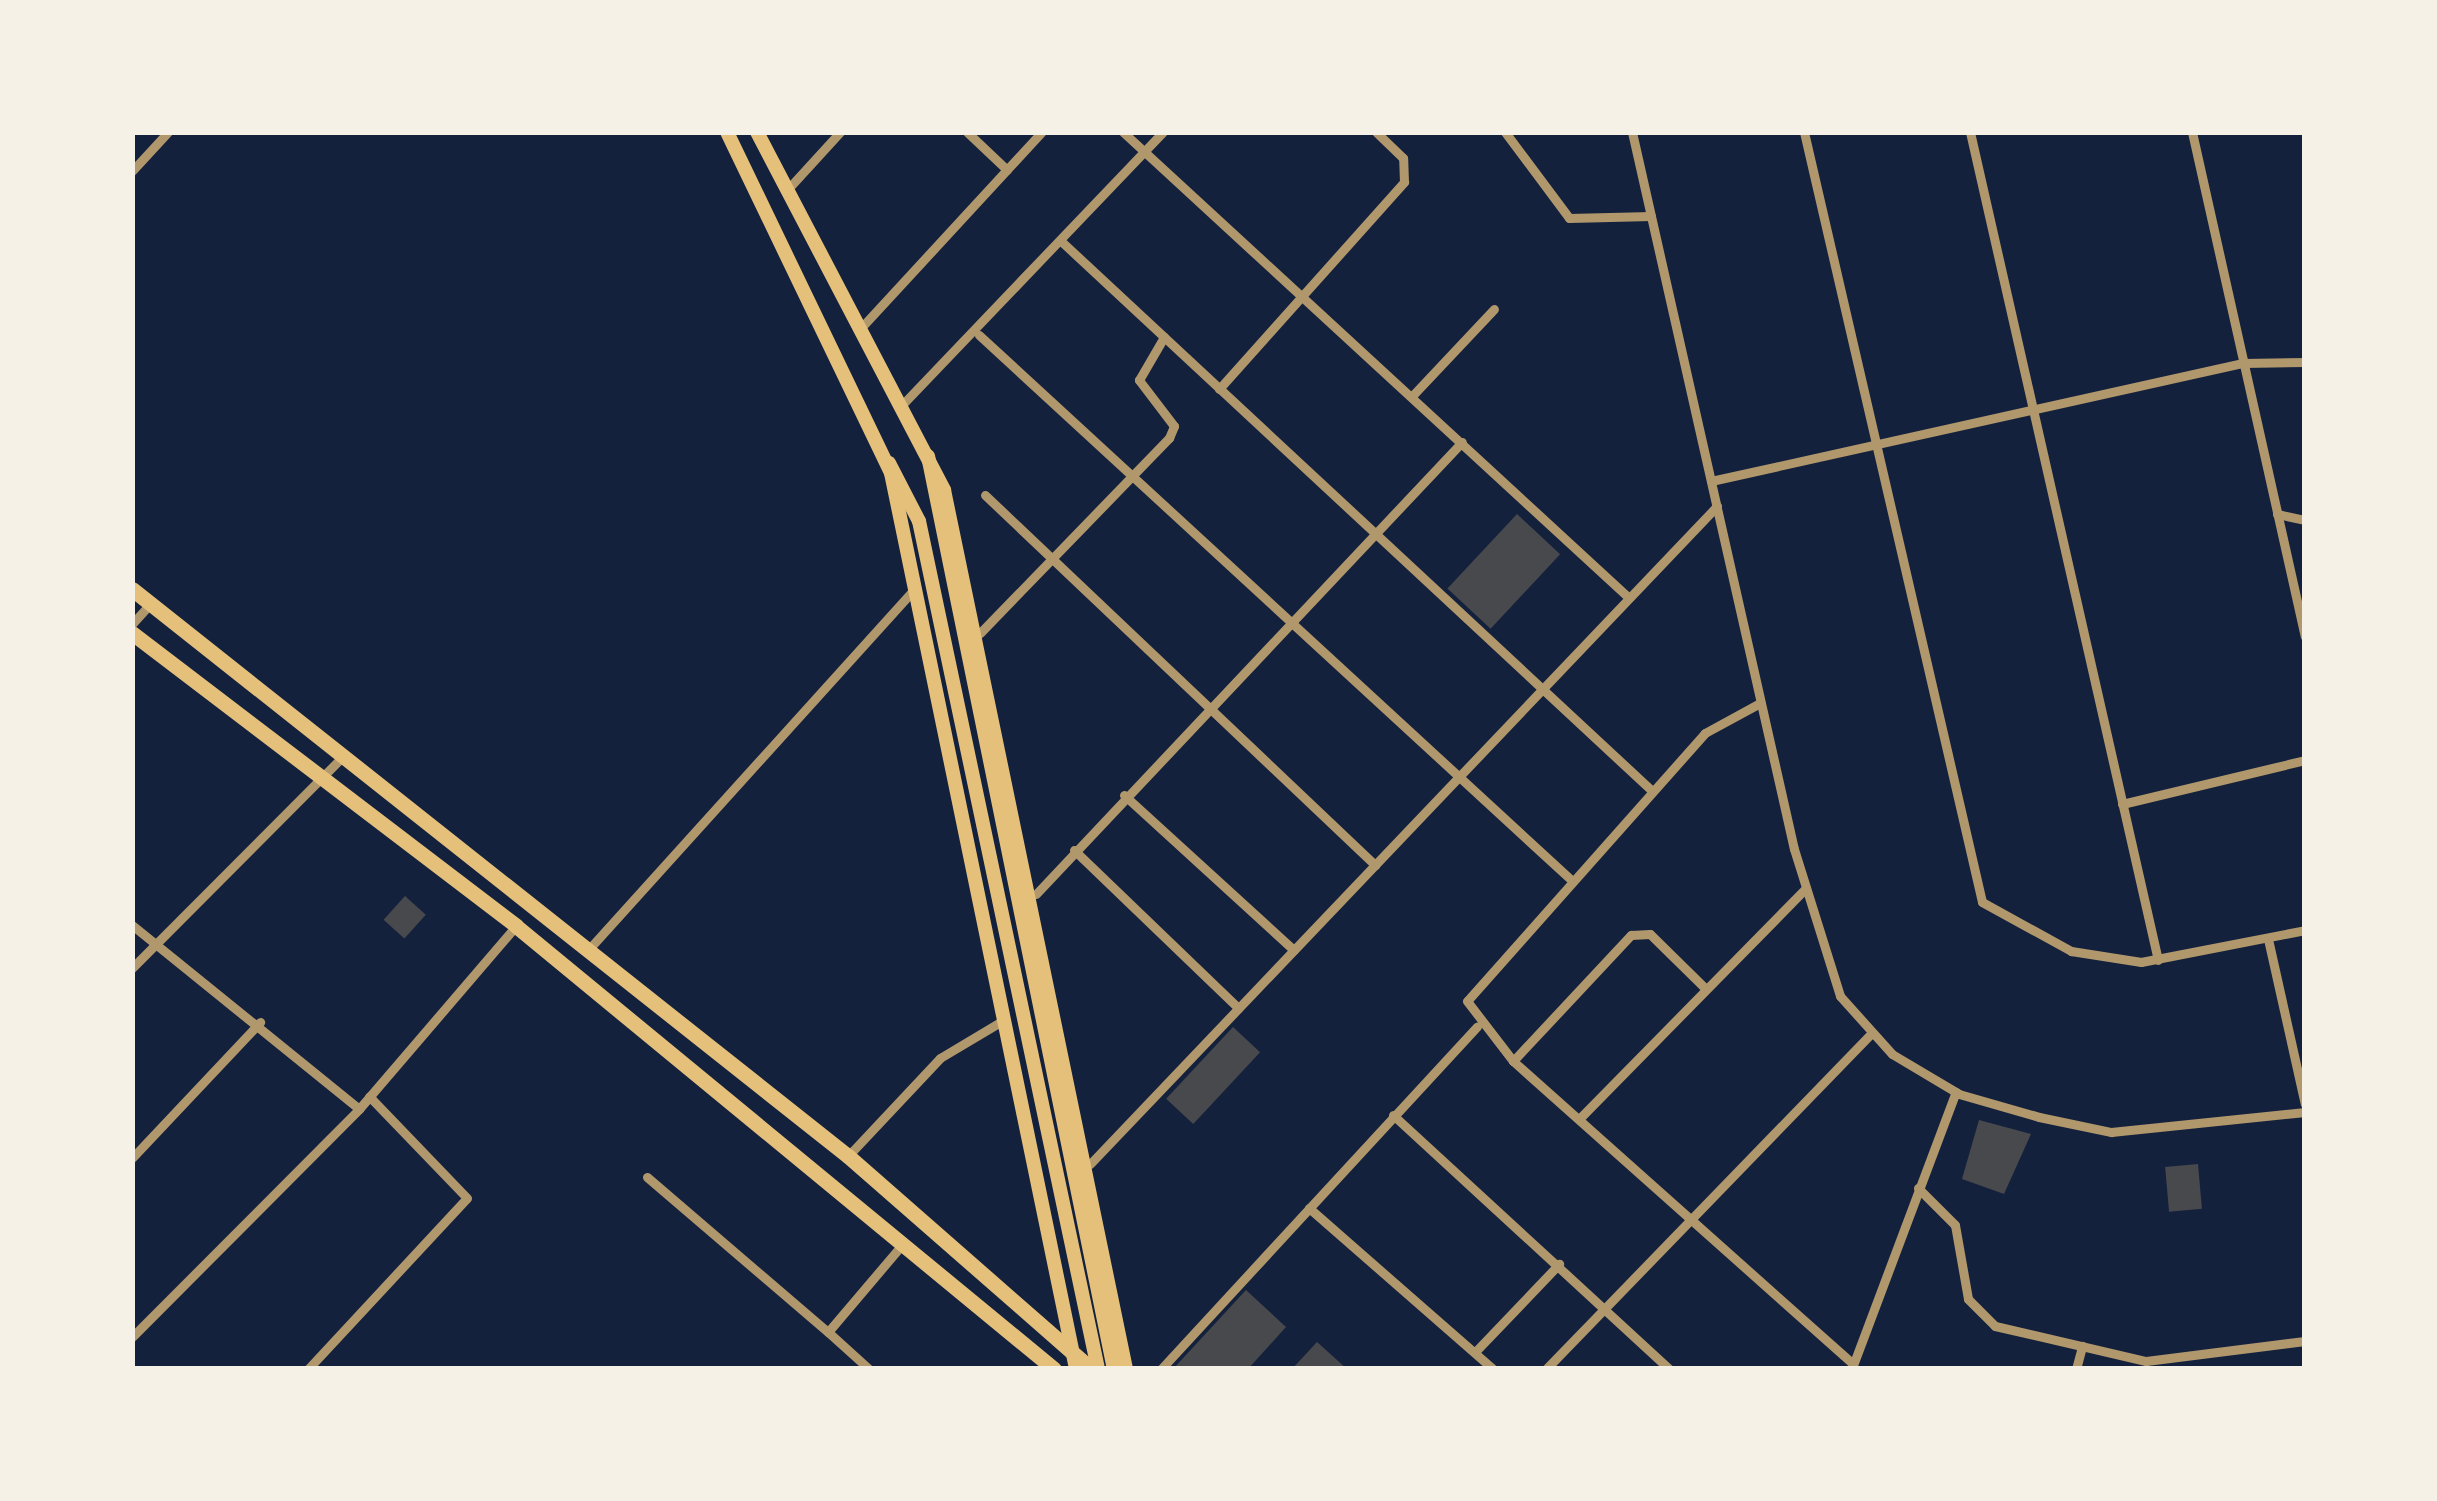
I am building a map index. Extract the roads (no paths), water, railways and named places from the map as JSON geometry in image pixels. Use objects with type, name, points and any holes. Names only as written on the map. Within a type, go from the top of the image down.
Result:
[{"type":"main road","points":[[727,132],[886,460],[916,507],[1094,1369]]},
{"type":"main road","points":[[757,132],[928,456],[980,633],[1090,1164],[1126,1369]]},
{"type":"main road","points":[[928,456],[1114,1369]]},
{"type":"main road","points":[[886,460],[1074,1361]]},
{"type":"main road","points":[[132,589],[848,1156],[1074,1361],[1094,1369]]},
{"type":"main road","points":[[132,628],[516,926],[1054,1369]]},
{"type":"main road","points":[[669,1052],[687,1031]]},
{"type":"street","points":[[132,171],[168,132]]},
{"type":"street","points":[[787,190],[840,132]]},
{"type":"street","points":[[967,132],[1007,170]]},
{"type":"street","points":[[859,330],[1042,132]]},
{"type":"street","points":[[1123,132],[1630,598]]},
{"type":"street","points":[[900,407],[979,335],[1162,132]]},
{"type":"street","points":[[1219,388],[1408,175],[1376,132]]},
{"type":"street","points":[[1505,132],[1569,218],[1651,215]]},
{"type":"street","points":[[1632,132],[1760,704],[1840,997],[1870,1035],[1955,1092],[2111,1132],[2305,1108],[2267,940]]},
{"type":"street","points":[[1804,132],[1982,902],[2071,950],[2158,960],[2305,930]]},
{"type":"street","points":[[1970,132],[2158,960]]},
{"type":"street","points":[[2192,132],[2305,637]]},
{"type":"street","points":[[1062,242],[1651,790]]},
{"type":"street","points":[[1413,395],[1494,309]]},
{"type":"street","points":[[979,335],[1569,878]]},
{"type":"street","points":[[980,633],[1133,478],[1174,426],[1139,380],[1164,338]]},
{"type":"street","points":[[1712,481],[2243,363],[2305,362]]},
{"type":"street","points":[[1036,894],[1124,795],[1462,442]]},
{"type":"street","points":[[986,495],[1375,865]]},
{"type":"street","points":[[1090,1164],[1717,506]]},
{"type":"street","points":[[2277,514],[2305,520]]},
{"type":"street","points":[[589,950],[915,588]]},
{"type":"street","points":[[132,628],[151,603]]},
{"type":"street","points":[[1760,704],[1719,721],[1569,878],[1471,990],[1477,1027],[1852,1366],[1955,1092]]},
{"type":"street","points":[[132,968],[325,780],[344,755]]},
{"type":"street","points":[[2122,804],[2305,760]]},
{"type":"street","points":[[1124,795],[1294,950]]},
{"type":"street","points":[[1074,850],[1238,1008]]},
{"type":"street","points":[[1580,1119],[1807,888]]},
{"type":"street","points":[[132,925],[260,1022],[359,1108]]},
{"type":"street","points":[[132,1336],[359,1108],[516,926]]},
{"type":"street","points":[[1513,1061],[1642,931],[1706,988]]},
{"type":"street","points":[[848,1156],[940,1058],[1002,1021]]},
{"type":"street","points":[[132,1158],[260,1022]]},
{"type":"street","points":[[1161,1369],[1477,1027]]},
{"type":"street","points":[[1546,1369],[1686,1219],[1870,1035]]},
{"type":"street","points":[[308,1369],[466,1198],[369,1096]]},
{"type":"street","points":[[1393,1115],[1670,1369]]},
{"type":"street","points":[[647,1177],[869,1369]]},
{"type":"street","points":[[1918,1188],[1955,1225],[1972,1310],[2153,1365],[2305,1341]]},
{"type":"street","points":[[1310,1208],[1492,1369]]},
{"type":"street","points":[[828,1332],[902,1246]]},
{"type":"street","points":[[1475,1352],[1558,1264]]},
{"type":"street","points":[[2076,1369],[2082,1346]]}]
